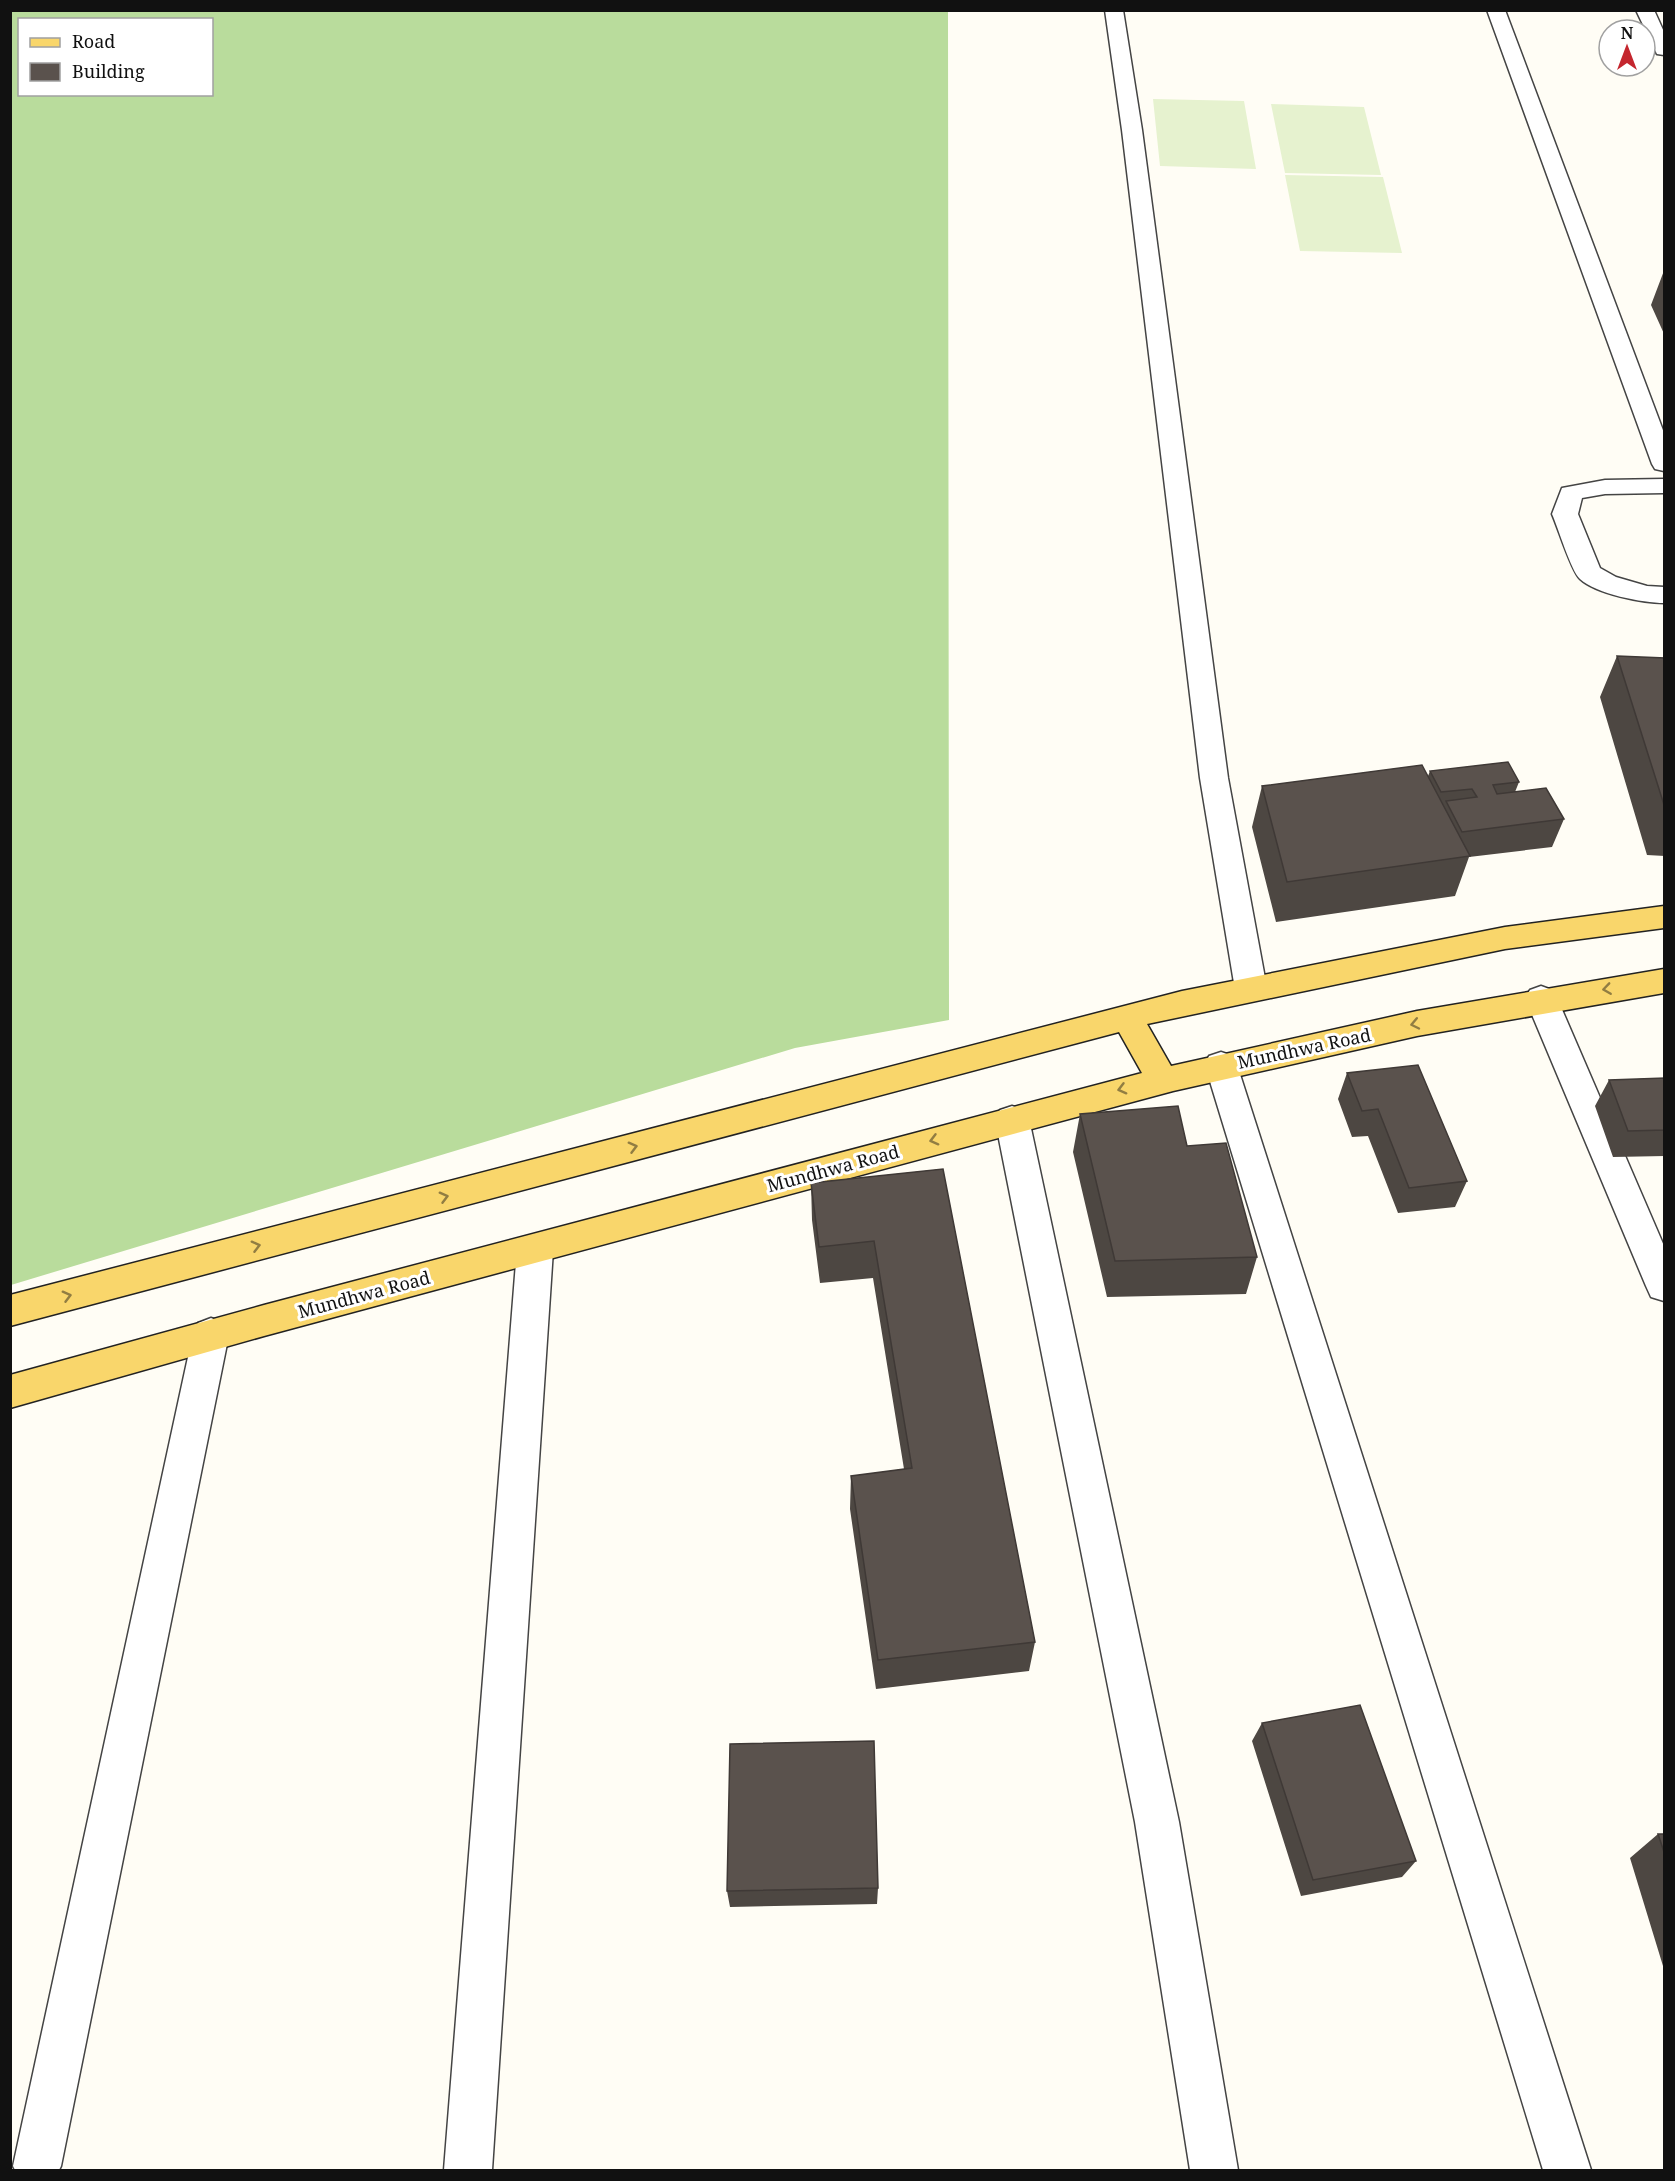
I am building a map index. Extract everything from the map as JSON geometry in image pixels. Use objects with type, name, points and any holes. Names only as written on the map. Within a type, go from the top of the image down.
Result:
[{"type":"main road","points":[[10,1311],[1126,1017],[1251,989],[1505,938],[1665,917]]},
{"type":"main road","name":"Mundhwa Road","points":[[10,1392],[212,1334],[535,1250],[1162,1079],[1541,998],[1665,981]]},
{"type":"main road","points":[[1126,1017],[1162,1079]]},
{"type":"street","points":[[1114,10],[1132,130],[1214,778],[1251,989]]},
{"type":"street","points":[[1496,10],[1665,465]]},
{"type":"street","points":[[1645,10],[1665,50]]},
{"type":"street","points":[[1665,486],[1605,488],[1571,493],[1565,514],[1589,573],[1607,584],[1646,594],[1665,595]]},
{"type":"street","points":[[1541,998],[1665,1286]]},
{"type":"street","points":[[1221,1065],[1567,2170]]},
{"type":"street","points":[[1012,1119],[1157,1822],[1214,2170]]},
{"type":"street","points":[[468,2170],[535,1250]]},
{"type":"street","points":[[37,2166],[212,1334]]},
{"type":"green space","points":[[11,10],[948,11],[949,1020],[795,1048],[11,1285]]},
{"type":"green space","points":[[1153,99],[1244,101],[1256,169],[1160,166]]},
{"type":"green space","points":[[1271,104],[1364,107],[1381,175],[1285,173]]},
{"type":"green space","points":[[1285,175],[1383,177],[1402,253],[1300,251]]},
{"type":"building","points":[[1617,656],[1665,658],[1665,808]]},
{"type":"building","points":[[1508,762],[1519,782],[1493,785],[1497,794],[1546,788],[1564,819],[1462,832],[1446,801],[1477,797],[1472,789],[1441,792],[1430,771]]},
{"type":"building","points":[[1422,765],[1470,856],[1287,882],[1262,786]]},
{"type":"building","points":[[1418,1065],[1467,1181],[1409,1188],[1378,1109],[1362,1111],[1347,1073]]},
{"type":"building","points":[[1665,1078],[1665,1130],[1628,1131],[1609,1080]]},
{"type":"building","points":[[1178,1106],[1187,1146],[1226,1143],[1257,1257],[1115,1261],[1080,1114]]},
{"type":"building","points":[[943,1169],[1035,1642],[878,1660],[851,1476],[912,1468],[874,1241],[819,1247],[811,1183]]},
{"type":"building","points":[[1360,1705],[1416,1861],[1313,1880],[1262,1723]]},
{"type":"building","points":[[874,1741],[878,1888],[727,1891],[730,1744]]},
{"type":"building","points":[[1658,1834],[1665,1834],[1665,1855]]}]
